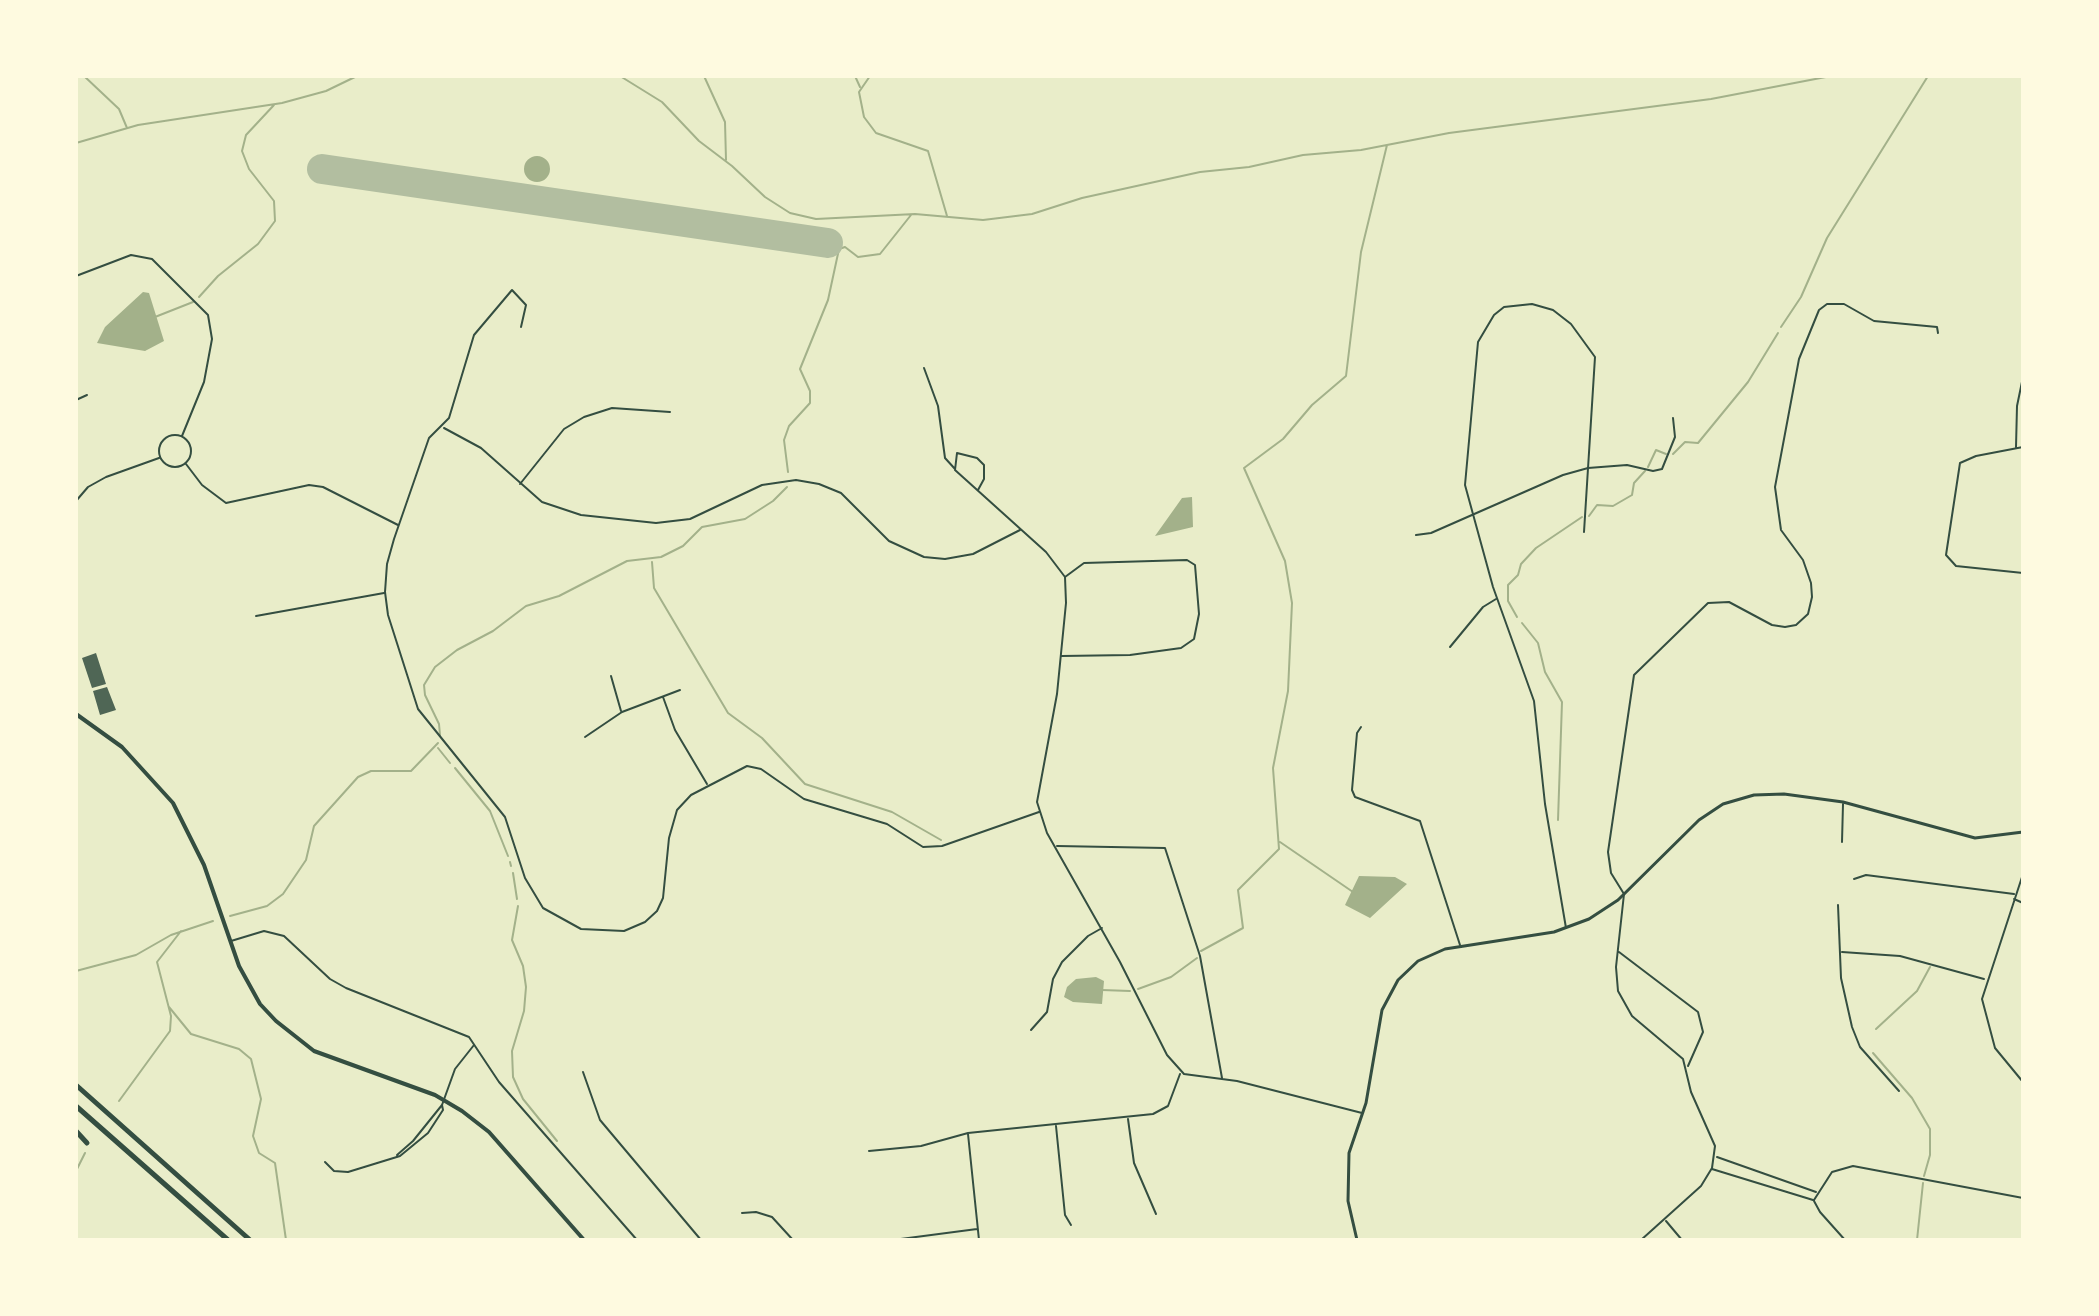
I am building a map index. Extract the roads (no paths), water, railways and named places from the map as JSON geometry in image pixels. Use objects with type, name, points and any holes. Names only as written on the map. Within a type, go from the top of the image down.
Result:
[{"type":"highway","points":[[76,1085],[250,1240]]},
{"type":"highway","points":[[76,1106],[228,1240]]},
{"type":"highway","points":[[76,1131],[87,1143]]},
{"type":"main road","points":[[76,714],[122,747],[173,803],[204,865],[249,988],[291,1036],[333,1060],[444,1103],[489,1132],[584,1240]]},
{"type":"street","points":[[76,276],[131,255],[152,259],[208,315],[212,339],[204,382],[182,436]]},
{"type":"street","points":[[521,327],[526,305],[512,290],[474,335],[454,405],[443,427],[429,438],[388,556],[385,592],[391,627],[418,709],[505,817],[533,896],[562,922],[581,929],[624,931],[654,916],[663,898],[669,838],[675,814],[682,803],[741,767],[756,767],[804,799],[879,820],[923,847],[942,846],[1039,812]]},
{"type":"street","points":[[1641,1240],[1701,1186],[1715,1156],[1714,1140],[1691,1092],[1688,1067],[1676,1050],[1638,1022],[1625,1007],[1617,979],[1624,894],[1611,873],[1608,852],[1636,672],[1669,644],[1708,603],[1729,602],[1772,625],[1785,627],[1800,623],[1810,609],[1811,583],[1803,560],[1781,530],[1775,487],[1799,359],[1812,321],[1824,306],[1836,303],[1851,306],[1874,321],[1937,327],[1938,333]]},
{"type":"street","points":[[1566,929],[1545,804],[1534,701],[1497,599],[1472,516],[1465,478],[1477,347],[1488,323],[1504,307],[1532,304],[1553,310],[1571,324],[1591,350],[1597,372],[1584,532]]},
{"type":"street","points":[[924,368],[938,406],[945,458],[1053,559],[1065,577],[1057,694],[1037,790],[1039,812],[1167,1055],[1181,1073],[1222,1079],[1362,1113]]},
{"type":"street","points":[[2016,448],[2016,416],[2023,377]]},
{"type":"street","points":[[76,400],[87,395]]},
{"type":"street","points":[[520,484],[564,429],[584,417],[612,408],[670,412]]},
{"type":"street","points":[[1416,535],[1472,516],[1563,475],[1588,468],[1627,465],[1653,471],[1662,469],[1675,437],[1673,418]]},
{"type":"street","points":[[443,427],[481,448],[542,502],[564,511],[656,523],[706,514],[762,485],[804,481],[841,493],[889,541],[930,558],[973,554],[1021,529]]},
{"type":"street","points":[[182,436],[166,438],[159,447],[160,457],[171,467],[186,464]]},
{"type":"street","points":[[182,436],[191,449],[186,464]]},
{"type":"street","points":[[2023,447],[1976,456],[1959,465],[1946,555],[1956,566],[2023,573]]},
{"type":"street","points":[[955,470],[957,453],[966,453],[981,461],[985,470],[978,490]]},
{"type":"street","points":[[76,501],[106,477],[160,457]]},
{"type":"street","points":[[186,464],[202,485],[226,503],[309,485],[323,487],[399,525]]},
{"type":"street","points":[[76,490],[81,494]]},
{"type":"street","points":[[1061,656],[1130,655],[1181,648],[1194,639],[1199,614],[1195,565],[1187,560],[1084,563],[1065,577]]},
{"type":"street","points":[[256,616],[385,592]]},
{"type":"street","points":[[1450,647],[1483,607],[1497,599]]},
{"type":"street","points":[[611,676],[622,712]]},
{"type":"street","points":[[585,737],[622,712],[680,690]]},
{"type":"street","points":[[663,697],[675,730],[708,785]]},
{"type":"street","points":[[1361,727],[1357,733],[1352,790],[1355,797],[1420,821],[1460,946]]},
{"type":"street","points":[[1357,1240],[1348,1201],[1348,1162],[1362,1113],[1378,1025],[1398,980],[1418,961],[1460,946],[1566,929],[1597,915],[1624,894],[1687,830],[1723,804],[1771,794],[1843,802],[1963,836],[1993,837],[2023,832]]},
{"type":"street","points":[[1842,842],[1843,802]]},
{"type":"street","points":[[1055,846],[1165,848],[1200,956],[1222,1079]]},
{"type":"street","points":[[2023,874],[1985,979],[1982,1007],[1986,1027],[2000,1056],[2023,1082]]},
{"type":"street","points":[[1854,879],[1866,875],[2015,894]]},
{"type":"street","points":[[2014,899],[2023,903]]},
{"type":"street","points":[[1838,905],[1841,978],[1860,1047],[1899,1091]]},
{"type":"street","points":[[1031,1030],[1047,1012],[1053,979],[1062,962],[1088,936],[1102,928]]},
{"type":"street","points":[[230,942],[264,931],[284,936],[338,984],[460,1033],[475,1044],[499,1082],[637,1240]]},
{"type":"street","points":[[1617,950],[1698,1012],[1703,1032],[1688,1067]]},
{"type":"street","points":[[1839,952],[1900,956],[1985,979]]},
{"type":"street","points":[[325,1162],[334,1171],[348,1172],[393,1157],[422,1139],[443,1110],[455,1069],[475,1044]]},
{"type":"street","points":[[583,1072],[600,1120],[701,1240]]},
{"type":"street","points":[[869,1151],[921,1146],[968,1133],[1153,1114],[1168,1106],[1181,1073]]},
{"type":"street","points":[[1128,1117],[1133,1159],[1156,1214]]},
{"type":"street","points":[[1056,1125],[1065,1215],[1071,1225]]},
{"type":"street","points":[[968,1133],[979,1240]]},
{"type":"street","points":[[1715,1156],[1816,1193]]},
{"type":"street","points":[[1845,1240],[1820,1212],[1814,1200],[1832,1172],[1853,1166],[2023,1198]]},
{"type":"street","points":[[1712,1168],[1814,1200]]},
{"type":"street","points":[[742,1213],[756,1212],[772,1217],[793,1240]]},
{"type":"street","points":[[1665,1220],[1682,1240]]},
{"type":"street","points":[[893,1240],[978,1229]]},
{"type":"waterway","points":[[84,76],[119,109],[127,128]]},
{"type":"waterway","points":[[76,143],[138,125],[282,103],[326,91],[357,76]]},
{"type":"waterway","points":[[620,76],[662,102],[699,141],[765,197],[790,213],[816,219],[915,214],[983,220],[1032,214],[1082,198],[1200,172],[1249,167],[1303,155],[1361,150],[1449,133],[1711,99],[1831,76]]},
{"type":"waterway","points":[[704,76],[725,122],[726,160]]},
{"type":"waterway","points":[[855,76],[860,87]]},
{"type":"waterway","points":[[870,76],[859,92],[864,117],[876,133],[928,151],[947,216]]},
{"type":"waterway","points":[[1781,327],[1801,297],[1827,238],[1928,76]]},
{"type":"waterway","points":[[199,297],[218,276],[258,244],[275,221],[274,201],[249,169],[242,151],[246,135],[274,105]]},
{"type":"waterway","points":[[1201,951],[1243,928],[1238,890],[1279,849],[1273,768],[1288,691],[1292,603],[1285,561],[1244,468],[1283,439],[1312,405],[1346,376],[1361,252],[1387,145]]},
{"type":"waterway","points":[[788,472],[784,440],[789,426],[810,403],[810,391],[800,369],[828,300],[839,249],[845,247],[858,257],[880,254],[911,215]]},
{"type":"waterway","points":[[155,317],[193,302]]},
{"type":"waterway","points":[[1673,454],[1685,442],[1698,443],[1748,382],[1778,333]]},
{"type":"waterway","points":[[1648,467],[1656,450],[1666,454]]},
{"type":"waterway","points":[[1589,516],[1597,505],[1613,506],[1632,495],[1634,483],[1645,471]]},
{"type":"waterway","points":[[440,735],[439,724],[425,695],[424,685],[435,667],[457,650],[493,631],[526,606],[559,596],[627,561],[661,557],[683,546],[702,527],[745,519],[773,501],[787,487]]},
{"type":"waterway","points":[[1517,617],[1508,601],[1508,585],[1518,575],[1521,564],[1536,548],[1582,517]]},
{"type":"waterway","points":[[652,562],[654,588],[728,713],[762,738],[805,784],[892,812],[941,840]]},
{"type":"waterway","points":[[1522,623],[1538,643],[1545,672],[1562,702],[1558,820]]},
{"type":"waterway","points":[[230,916],[267,906],[283,894],[306,860],[314,826],[358,777],[371,771],[411,771],[438,743]]},
{"type":"waterway","points":[[438,748],[450,763]]},
{"type":"waterway","points":[[455,768],[490,811],[508,856]]},
{"type":"waterway","points":[[1280,842],[1353,892]]},
{"type":"waterway","points":[[510,862],[511,866]]},
{"type":"waterway","points":[[513,873],[517,899]]},
{"type":"waterway","points":[[518,906],[512,940],[523,966],[526,987],[524,1011],[512,1051],[513,1077],[523,1099],[557,1141]]},
{"type":"waterway","points":[[76,971],[136,955],[171,935],[213,921]]},
{"type":"waterway","points":[[119,1101],[170,1031],[171,1016],[157,962],[181,931]]},
{"type":"waterway","points":[[1138,989],[1171,977],[1197,958]]},
{"type":"waterway","points":[[1876,1029],[1917,991],[1930,967]]},
{"type":"waterway","points":[[1102,990],[1130,991]]},
{"type":"waterway","points":[[169,1007],[191,1034],[239,1049],[251,1059],[261,1099],[253,1136],[259,1153],[275,1163],[286,1240]]},
{"type":"waterway","points":[[1873,1053],[1912,1098],[1930,1129],[1930,1155],[1924,1176]]},
{"type":"waterway","points":[[76,1171],[85,1153]]},
{"type":"waterway","points":[[1917,1240],[1923,1183]]}]
